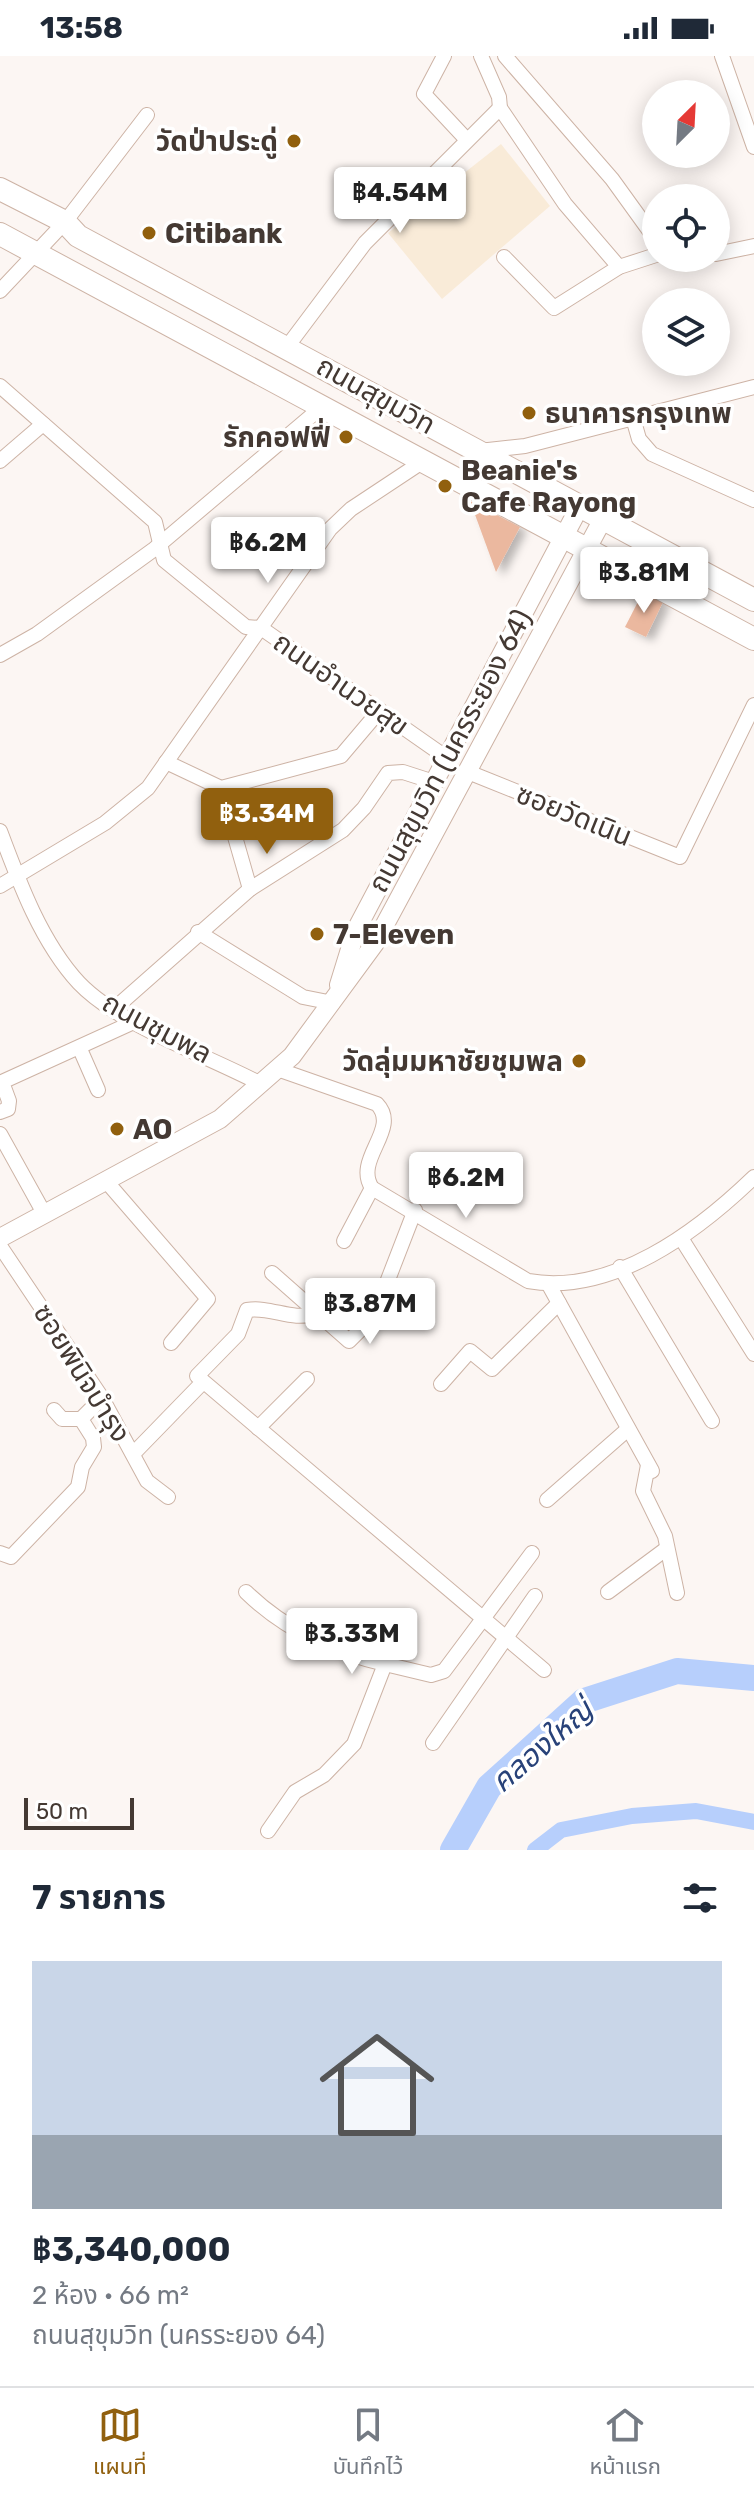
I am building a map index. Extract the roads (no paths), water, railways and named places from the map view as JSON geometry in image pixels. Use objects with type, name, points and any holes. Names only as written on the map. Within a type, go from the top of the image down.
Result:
[{"type":"main road","name":"ถนนสุขุมวิท","points":[[0,189],[65,222],[78,236],[581,504],[754,600]]},
{"type":"main road","name":"ถนนสุขุมวิท","points":[[0,234],[754,639]]},
{"type":"main road","points":[[269,377],[287,347]]},
{"type":"street","points":[[444,56],[424,94],[466,139]]},
{"type":"street","points":[[481,56],[499,97],[500,108],[565,204],[619,267]]},
{"type":"street","points":[[505,56],[612,179],[642,221]]},
{"type":"street","points":[[722,56],[754,147]]},
{"type":"street","points":[[287,347],[365,243],[500,108]]},
{"type":"street","points":[[0,291],[39,254],[147,115]]},
{"type":"street","points":[[730,251],[754,246]]},
{"type":"street","points":[[504,257],[554,308],[619,267],[642,260]]},
{"type":"street","name":"ถนนอำนวยสุข","points":[[0,386],[155,522],[164,560],[246,627],[261,628],[447,758]]},
{"type":"street","points":[[479,451],[525,446],[754,387]]},
{"type":"street","points":[[0,655],[37,634],[161,543],[323,406]]},
{"type":"street","points":[[633,418],[639,439],[652,454],[754,500]]},
{"type":"street","points":[[0,461],[43,424]]},
{"type":"street","points":[[0,886],[122,812],[148,788],[330,529],[351,509],[422,462]]},
{"type":"street","name":"ถนนสุขุมวิท (นครระยอง 64)","points":[[333,1003],[356,930],[581,504]]},
{"type":"street","name":"ถนนสุขุมวิท (นครระยอง 64)","points":[[0,1238],[220,1119],[292,1056],[375,943],[604,517]]},
{"type":"street","name":"ซอยวัดเนิน","points":[[468,772],[680,857],[754,705]]},
{"type":"street","points":[[166,762],[221,788],[341,756],[380,710]]},
{"type":"street","points":[[114,1009],[250,889],[343,830],[364,808],[388,773],[403,772],[434,782]]},
{"type":"street","points":[[221,788],[250,889]]},
{"type":"street","name":"ถนนชุมพล","points":[[0,831],[17,876],[66,966],[80,984],[114,1009],[261,1084]]},
{"type":"street","points":[[198,932],[303,997],[333,1003]]},
{"type":"street","points":[[0,1112],[8,1109],[9,1101],[2,1082],[136,1021]]},
{"type":"street","points":[[80,1049],[98,1090]]},
{"type":"street","points":[[277,1069],[377,1104],[384,1112],[385,1121],[366,1167],[367,1180],[372,1188],[415,1210],[528,1281],[549,1285],[601,1276],[681,1238],[751,1186]]},
{"type":"street","points":[[0,1134],[45,1215]]},
{"type":"street","points":[[106,1181],[208,1299],[171,1343]]},
{"type":"street","points":[[344,1241],[372,1188]]},
{"type":"street","points":[[272,1273],[349,1341],[374,1316],[415,1210]]},
{"type":"street","points":[[681,1238],[754,1354]]},
{"type":"street","name":"ซอยพินิจบำรุง","points":[[0,1246],[102,1398],[147,1481],[168,1497]]},
{"type":"street","points":[[620,1267],[712,1421]]},
{"type":"street","points":[[549,1285],[650,1468],[643,1491],[660,1522],[677,1593]]},
{"type":"street","points":[[441,1384],[470,1351],[492,1369],[559,1303]]},
{"type":"street","points":[[315,1313],[299,1319],[261,1308],[247,1310],[238,1334],[197,1376],[544,1670]]},
{"type":"street","points":[[258,1428],[307,1379]]},
{"type":"street","points":[[133,1454],[203,1382]]},
{"type":"street","points":[[54,1410],[62,1419],[81,1419],[102,1398]]},
{"type":"street","points":[[0,1553],[11,1557],[78,1487],[82,1467],[94,1447],[93,1438],[81,1419]]},
{"type":"street","points":[[547,1500],[628,1429]]},
{"type":"street","points":[[608,1592],[666,1549]]},
{"type":"street","points":[[246,1592],[302,1634],[331,1648],[431,1675],[444,1671],[532,1553]]},
{"type":"street","points":[[433,1743],[458,1703],[466,1700],[535,1596]]},
{"type":"street","points":[[268,1831],[295,1792],[324,1775],[354,1744],[385,1664]]},
{"type":"waterway","name":"คลองใหญ่","points":[[453,1850],[489,1787],[584,1701],[677,1671],[754,1678]]},
{"type":"waterway","points":[[535,1850],[561,1830],[632,1816],[696,1811],[754,1822]]},
{"type":"place","name":"วัดป่าประดู่","points":[[294,141]]},
{"type":"place","name":"Citibank","points":[[149,233]]},
{"type":"place","name":"ธนาคารกรุงเทพ","points":[[529,413]]},
{"type":"place","name":"รักคอฟฟี่","points":[[346,437]]},
{"type":"place","name":"Beanie's Cafe Rayong","points":[[445,486]]},
{"type":"place","name":"7-Eleven","points":[[317,934]]},
{"type":"place","name":"วัดลุ่มมหาชัยชุมพล","points":[[579,1061]]},
{"type":"place","name":"AO","points":[[117,1129]]}]
